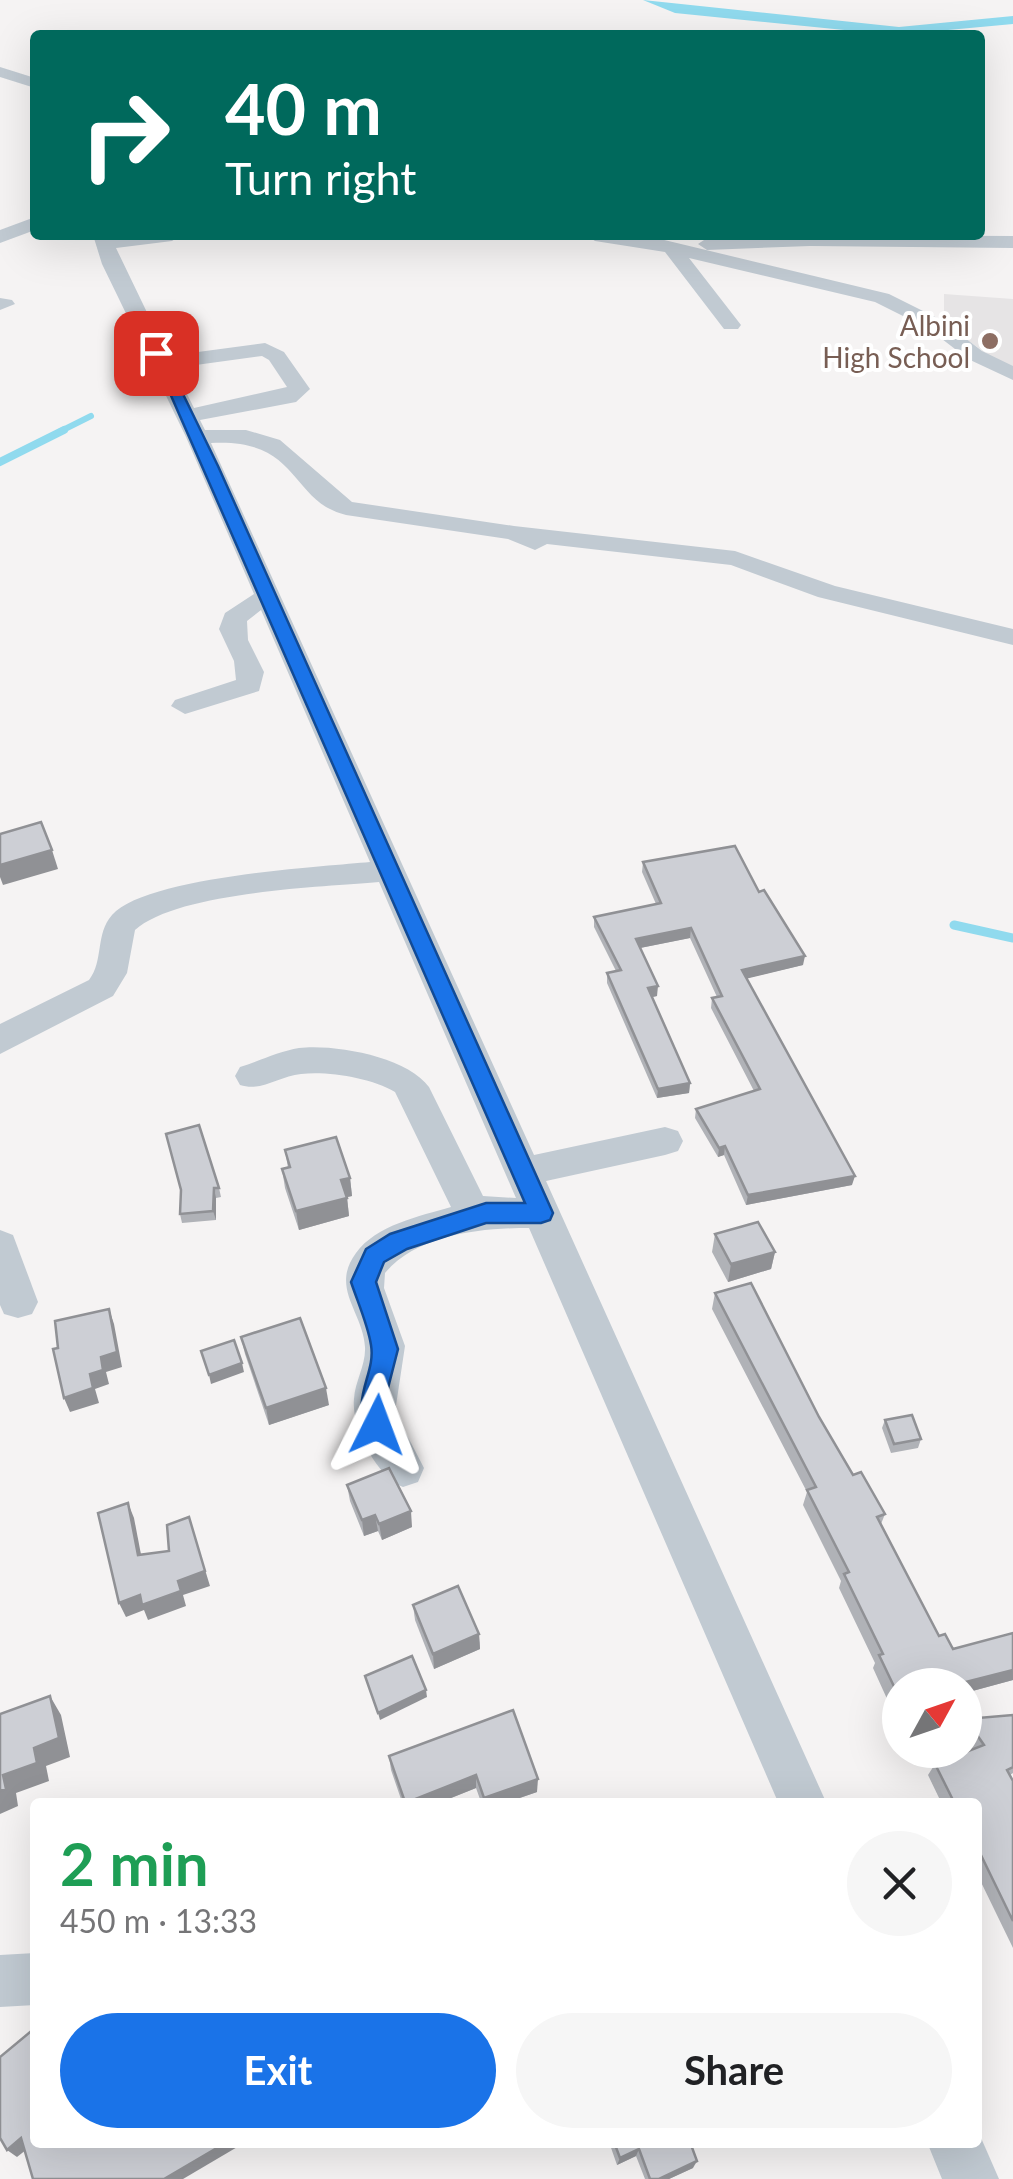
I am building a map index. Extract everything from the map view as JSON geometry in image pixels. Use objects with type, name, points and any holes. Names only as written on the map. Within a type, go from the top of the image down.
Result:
[{"type":"street","points":[[0,72],[30,81]]},
{"type":"street","points":[[0,228],[30,220]]},
{"type":"street","points":[[0,237],[30,222]]},
{"type":"street","points":[[103,240],[192,426],[800,1798]]},
{"type":"street","points":[[626,240],[671,247],[882,298],[936,325],[975,355],[1013,374]]},
{"type":"street","points":[[671,247],[810,240],[1013,242]]},
{"type":"street","points":[[671,247],[731,325]]},
{"type":"street","points":[[162,364],[224,381],[192,426]]},
{"type":"street","points":[[192,426],[258,437],[307,472],[334,504],[346,508],[735,558],[827,592],[1013,636]]},
{"type":"street","points":[[514,532],[565,556],[628,564]]},
{"type":"street","points":[[185,706],[250,686],[252,672],[232,636],[232,626],[241,610],[267,597]]},
{"type":"street","points":[[0,1041],[15,1028],[92,996],[107,984],[113,971],[116,934],[124,922],[152,904],[290,880],[388,871]]},
{"type":"street","points":[[252,1076],[300,1061],[392,1074],[407,1083],[417,1096],[462,1196],[470,1206],[486,1213]]},
{"type":"street","points":[[522,1172],[665,1142]]},
{"type":"street","points":[[403,1468],[377,1425],[374,1412],[374,1392],[386,1349],[364,1282],[366,1269],[384,1248],[486,1213],[541,1213]]},
{"type":"street","points":[[0,1246],[18,1302]]},
{"type":"street","points":[[0,1981],[30,1979]]},
{"type":"street","points":[[957,2148],[971,2179]]},
{"type":"shaded area","name":"Albini High School","points":[[944,294],[1013,299],[1013,373],[944,323]]},
{"type":"building","points":[[41,822],[52,850],[0,865],[0,834]]},
{"type":"building","points":[[735,846],[759,892],[764,890],[805,956],[742,970],[855,1176],[748,1195],[725,1146],[719,1148],[696,1109],[760,1089],[712,998],[722,996],[691,928],[636,939],[658,986],[648,988],[690,1083],[658,1089],[607,973],[621,970],[594,917],[661,903],[643,862]]},
{"type":"building","points":[[199,1125],[219,1188],[214,1188],[213,1211],[180,1214],[181,1190],[166,1134]]},
{"type":"building","points":[[336,1137],[350,1178],[341,1180],[347,1198],[296,1211],[282,1169],[290,1167],[285,1150]]},
{"type":"building","points":[[758,1222],[775,1252],[731,1264],[715,1234]]},
{"type":"building","points":[[751,1283],[819,1417],[853,1475],[861,1472],[885,1514],[877,1517],[939,1636],[945,1634],[953,1649],[1013,1633],[1013,1670],[982,1678],[982,1668],[885,1668],[879,1655],[883,1654],[844,1574],[849,1572],[807,1490],[816,1487],[715,1293]]},
{"type":"building","points":[[109,1309],[117,1352],[101,1357],[103,1370],[90,1374],[93,1388],[64,1398],[53,1349],[58,1348],[55,1321]]},
{"type":"building","points":[[300,1318],[326,1388],[266,1408],[241,1337]]},
{"type":"building","points":[[234,1340],[242,1363],[209,1375],[201,1351]]},
{"type":"building","points":[[912,1415],[921,1439],[894,1444],[885,1420]]},
{"type":"building","points":[[389,1468],[411,1511],[379,1524],[375,1515],[362,1520],[347,1485]]},
{"type":"building","points":[[128,1503],[138,1555],[169,1551],[167,1525],[189,1517],[205,1571],[178,1581],[181,1591],[142,1605],[140,1595],[119,1603],[98,1513]]},
{"type":"building","points":[[458,1586],[479,1634],[433,1654],[413,1605]]},
{"type":"building","points":[[412,1656],[426,1690],[378,1713],[365,1676]]},
{"type":"building","points":[[50,1696],[59,1738],[34,1748],[37,1763],[3,1775],[6,1789],[0,1791],[0,1714]]},
{"type":"building","points":[[513,1710],[538,1779],[484,1798],[476,1775],[418,1798],[404,1798],[389,1756]]},
{"type":"building","points":[[1013,1715],[1013,1767],[1007,1770],[1013,1781],[1013,1921],[982,1857],[982,1798],[952,1798],[937,1768],[982,1768],[982,1718]]},
{"type":"building","points":[[30,2032],[30,2148],[217,2148],[164,2179],[33,2179],[21,2138],[7,2150],[0,2138],[0,2057]]},
{"type":"building","points":[[616,2148],[692,2148],[697,2161],[659,2179],[650,2179],[639,2149],[620,2158]]},
{"type":"waterway","points":[[650,0],[675,9],[889,30]]},
{"type":"waterway","points":[[909,30],[1013,20]]},
{"type":"waterway","points":[[59,432],[91,416]]},
{"type":"waterway","points":[[0,462],[64,430]]},
{"type":"waterway","points":[[954,925],[1013,938]]},
{"type":"place","name":"Albini High School","points":[[990,341]]},
{"type":"route","points":[[156,353],[210,466],[541,1213],[486,1213],[398,1242],[374,1256],[364,1282],[386,1349],[374,1392],[377,1425]]}]
